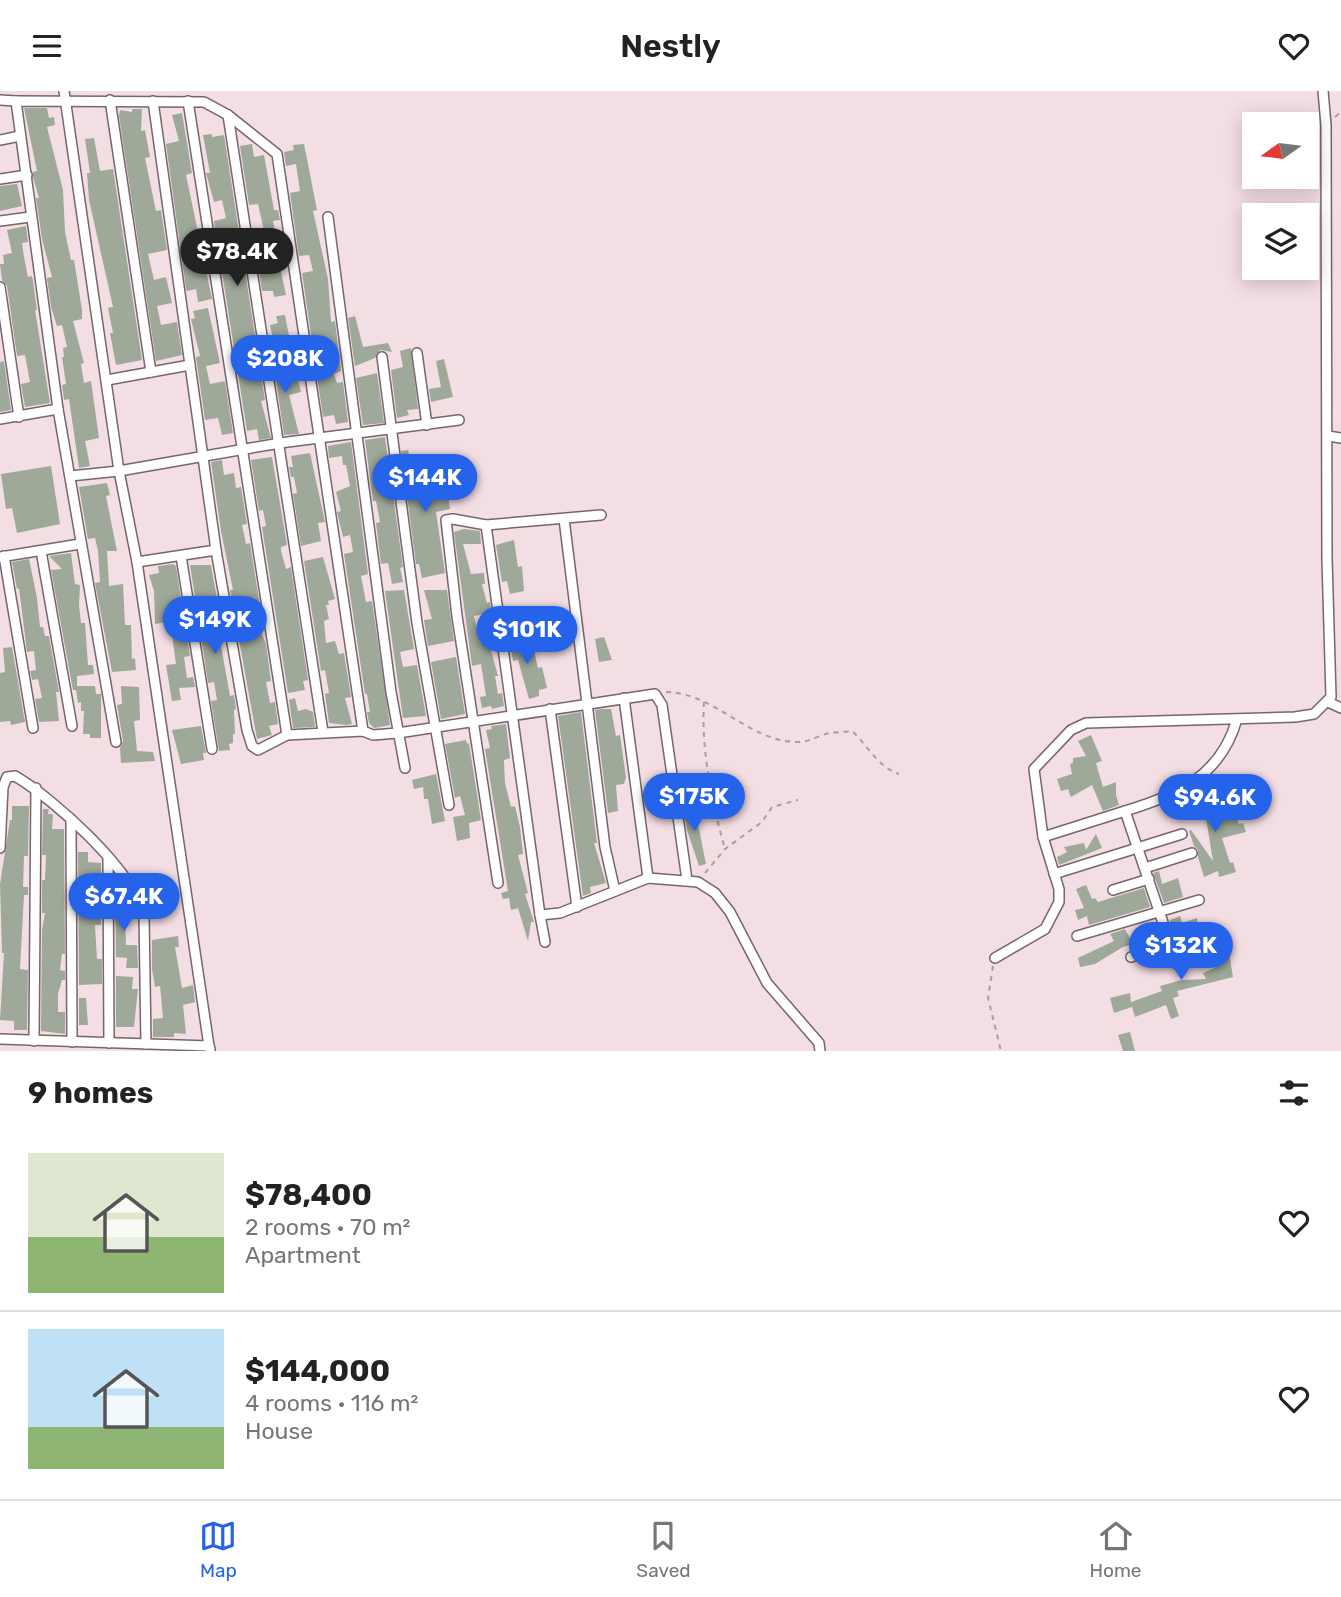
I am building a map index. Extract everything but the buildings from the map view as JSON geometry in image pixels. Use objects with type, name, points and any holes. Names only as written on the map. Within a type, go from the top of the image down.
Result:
[{"type":"street","points":[[0,1039],[210,1049],[137,562],[119,471],[64,91]]},
{"type":"street","points":[[995,958],[1045,929],[1059,902],[1043,837],[1034,769],[1071,730],[1086,723],[1314,714],[1331,697],[1326,125],[1323,91]]},
{"type":"street","points":[[0,100],[66,103],[110,100],[204,102],[228,115],[278,154],[318,440],[363,731]]},
{"type":"street","points":[[110,100],[151,372]]},
{"type":"street","points":[[188,100],[288,735]]},
{"type":"street","points":[[16,101],[58,409],[116,742]]},
{"type":"street","points":[[153,101],[216,550],[249,741],[258,750],[288,735],[363,731],[373,735],[398,733],[655,694],[662,705],[687,880]]},
{"type":"street","points":[[228,115],[323,732]]},
{"type":"street","points":[[0,140],[20,136]]},
{"type":"street","points":[[0,179],[27,175]]},
{"type":"street","points":[[0,221],[30,216]]},
{"type":"street","points":[[328,217],[356,435],[405,768]]},
{"type":"street","points":[[0,287],[19,417]]},
{"type":"street","points":[[417,353],[427,425]]},
{"type":"street","points":[[382,357],[394,429],[417,623],[449,805]]},
{"type":"street","points":[[107,380],[190,365]]},
{"type":"street","points":[[0,419],[58,409]]},
{"type":"street","points":[[70,476],[119,471],[280,443],[459,420]]},
{"type":"street","points":[[1328,436],[1341,438]]},
{"type":"street","points":[[498,883],[457,615],[446,520],[486,525],[601,515]]},
{"type":"street","points":[[564,519],[606,846],[615,891]]},
{"type":"street","points":[[486,525],[545,942]]},
{"type":"street","points":[[33,728],[2,557],[80,544]]},
{"type":"street","points":[[137,562],[216,550]]},
{"type":"street","points":[[41,551],[72,726]]},
{"type":"street","points":[[181,556],[212,749]]},
{"type":"street","points":[[624,698],[648,878]]},
{"type":"street","points":[[1328,702],[1341,708]]},
{"type":"street","points":[[550,709],[577,907]]},
{"type":"street","points":[[1043,837],[1181,790],[1202,777],[1216,763],[1232,738],[1237,719]]},
{"type":"street","points":[[0,848],[3,787],[7,777],[15,776],[36,788],[108,857],[128,881],[141,903],[144,915],[146,1044]]},
{"type":"street","points":[[34,1041],[36,788]]},
{"type":"street","points":[[1125,811],[1177,964]]},
{"type":"street","points":[[71,821],[72,1042]]},
{"type":"street","points":[[1054,874],[1182,834]]},
{"type":"street","points":[[1145,868],[1192,853]]},
{"type":"street","points":[[108,857],[109,1043]]},
{"type":"street","points":[[540,915],[553,915],[577,907],[648,878],[698,882],[715,893],[730,912],[766,983],[819,1042],[820,1051]]},
{"type":"street","points":[[1113,890],[1149,879]]},
{"type":"street","points":[[1077,936],[1199,900]]},
{"type":"street","points":[[1131,957],[1208,935]]},
{"type":"path","points":[[655,694],[676,693],[704,701],[763,734],[795,742],[852,731],[871,750],[881,766],[900,774]]},
{"type":"path","points":[[704,701],[703,722],[708,764],[725,849]]},
{"type":"path","points":[[698,882],[725,849],[762,822],[772,807],[798,800]]},
{"type":"path","points":[[995,958],[988,998],[1001,1051]]}]
